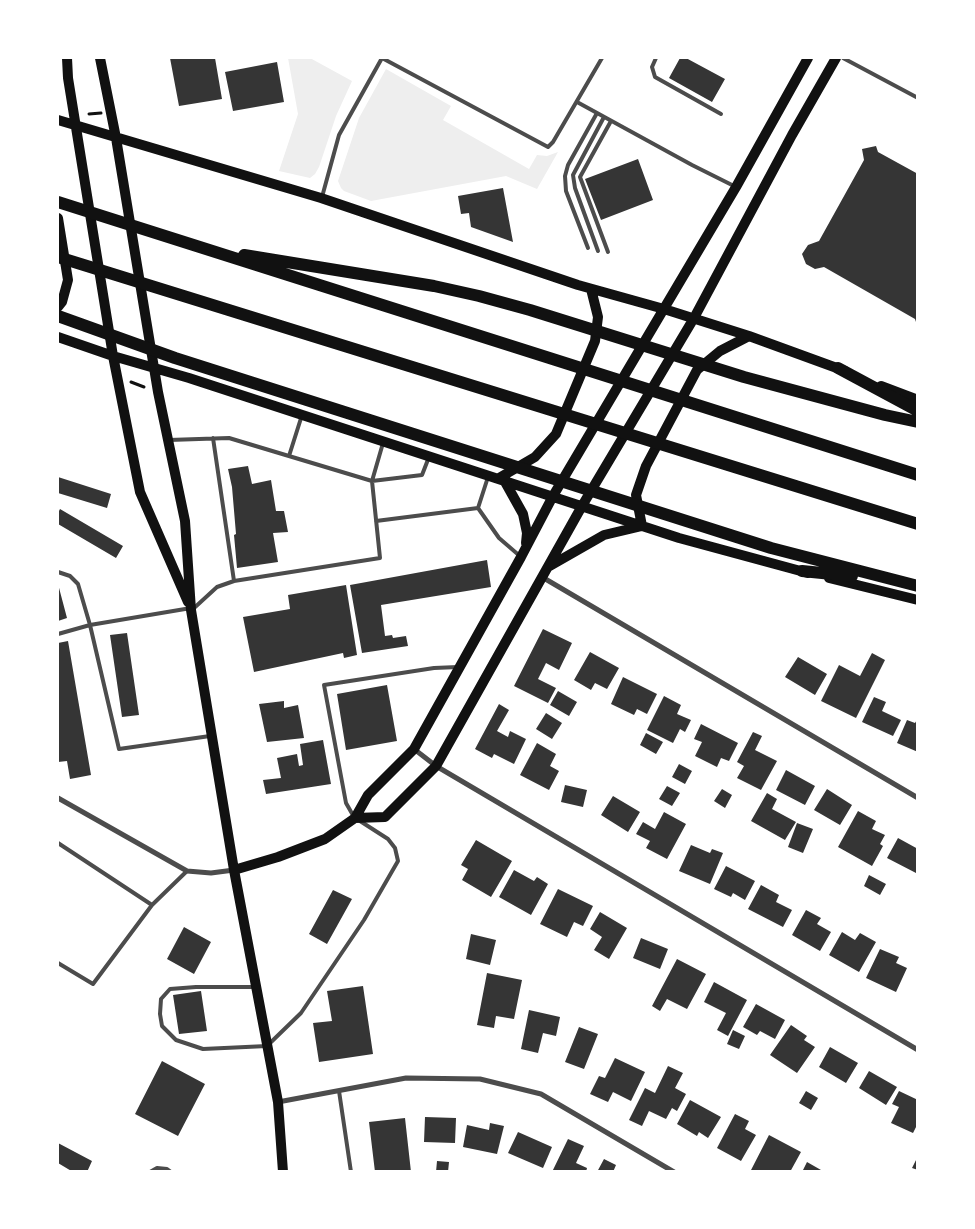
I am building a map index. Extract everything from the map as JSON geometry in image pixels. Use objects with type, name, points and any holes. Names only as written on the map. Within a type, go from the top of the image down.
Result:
[{"type":"highway","points":[[58,202],[918,475]]},
{"type":"highway","points":[[200,248],[434,286],[530,310],[744,377],[918,422]]},
{"type":"highway","points":[[58,257],[918,524]]},
{"type":"highway","points":[[58,316],[175,358],[771,548],[918,586]]},
{"type":"highway","points":[[838,368],[918,411]]},
{"type":"highway","points":[[802,571],[918,581]]},
{"type":"main road","points":[[66,58],[113,356],[140,492],[191,609]]},
{"type":"main road","points":[[100,58],[116,138],[154,367],[185,521],[191,609],[234,870],[278,1102],[283,1172]]},
{"type":"main road","points":[[234,870],[278,857],[325,839],[355,818],[368,795],[414,749],[524,553],[553,496],[736,187],[808,58]]},
{"type":"main road","points":[[355,818],[384,817],[436,766],[582,506],[694,318],[792,135],[836,58]]},
{"type":"main road","points":[[58,120],[76,127],[321,198],[591,289],[694,318],[838,368],[918,400]]},
{"type":"main road","points":[[58,218],[68,280],[62,302],[58,307]]},
{"type":"main road","points":[[501,479],[535,457],[556,434],[595,341],[598,317],[591,289]]},
{"type":"main road","points":[[642,526],[636,495],[646,466],[697,370],[720,351],[749,336]]},
{"type":"main road","points":[[58,337],[679,538],[918,600]]},
{"type":"main road","points":[[501,479],[523,514],[527,533],[524,553]]},
{"type":"main road","points":[[548,567],[604,535],[642,526]]},
{"type":"street","points":[[542,577],[918,798]]},
{"type":"street","points":[[414,749],[436,766],[918,1050]]},
{"type":"street","points":[[58,800],[187,871],[211,873],[234,870]]},
{"type":"street","points":[[278,1102],[406,1078],[480,1079],[541,1094],[674,1172]]},
{"type":"lane","points":[[321,198],[340,135],[382,58],[545,147],[551,145],[602,58]]},
{"type":"lane","points":[[656,58],[652,67],[655,77],[721,114]]},
{"type":"lane","points":[[843,58],[918,98]]},
{"type":"lane","points":[[577,102],[692,166],[736,187]]},
{"type":"lane","points":[[588,248],[566,191],[565,176],[568,165],[597,114]]},
{"type":"lane","points":[[598,251],[575,188],[573,175],[604,117]]},
{"type":"lane","points":[[608,252],[580,177],[611,121]]},
{"type":"lane","points":[[289,456],[302,415]]},
{"type":"lane","points":[[213,438],[234,581]]},
{"type":"lane","points":[[169,440],[229,438],[372,481],[422,475],[430,456]]},
{"type":"lane","points":[[58,634],[90,625],[191,609],[217,587],[234,581],[380,558],[372,481],[383,441]]},
{"type":"lane","points":[[478,508],[489,475]]},
{"type":"lane","points":[[376,522],[478,508]]},
{"type":"lane","points":[[478,508],[499,538],[524,553]]},
{"type":"lane","points":[[58,572],[70,576],[78,584],[90,625],[119,749],[212,736]]},
{"type":"lane","points":[[256,987],[170,989],[161,999],[160,1014],[162,1026],[176,1040],[203,1049],[267,1046],[301,1013],[364,920],[398,860],[395,848],[388,839],[355,818],[346,803],[324,685],[434,668],[460,667]]},
{"type":"lane","points":[[58,843],[152,905]]},
{"type":"lane","points":[[58,963],[93,984],[152,905],[187,871]]},
{"type":"lane","points":[[339,1091],[351,1172]]},
{"type":"lane","points":[[150,1172],[157,1168],[167,1169],[171,1172]]},
{"type":"path","points":[[128,381],[144,386]]},
{"type":"shaded area","points":[[288,58],[310,58],[352,81],[336,116],[319,167],[310,178],[279,171],[298,114]]},
{"type":"shaded area","points":[[386,69],[451,106],[443,120],[529,169],[537,155],[547,156],[558,152],[537,189],[506,176],[371,201],[344,191],[338,181],[359,118]]},
{"type":"building","points":[[170,58],[215,58],[222,99],[179,106]]},
{"type":"building","points":[[680,58],[686,58],[725,79],[712,102],[669,78]]},
{"type":"building","points":[[277,62],[284,102],[233,111],[225,72]]},
{"type":"building","points":[[876,146],[878,152],[918,174],[918,328],[915,319],[824,267],[815,269],[806,264],[802,254],[808,245],[819,241],[864,160],[862,149]]},
{"type":"building","points":[[638,159],[653,200],[601,220],[585,179]]},
{"type":"building","points":[[503,188],[513,242],[471,227],[469,213],[461,214],[458,196]]},
{"type":"building","points":[[248,466],[252,484],[271,480],[276,511],[284,511],[288,532],[273,533],[278,562],[237,568],[232,487],[228,469]]},
{"type":"building","points":[[58,477],[111,494],[107,508],[58,493]]},
{"type":"building","points":[[60,509],[123,546],[116,558],[58,524]]},
{"type":"building","points":[[487,560],[491,587],[381,605],[385,636],[392,635],[393,638],[406,636],[408,646],[362,653],[350,585]]},
{"type":"building","points":[[58,584],[67,618],[58,621]]},
{"type":"building","points":[[346,585],[357,655],[344,658],[343,653],[254,672],[243,617],[290,609],[288,595]]},
{"type":"building","points":[[543,629],[572,643],[559,670],[546,663],[538,679],[556,688],[548,703],[514,686]]},
{"type":"building","points":[[127,633],[139,715],[122,717],[110,635]]},
{"type":"building","points":[[68,641],[91,775],[70,779],[67,761],[58,762],[58,643]]},
{"type":"building","points":[[590,652],[619,668],[607,689],[595,683],[591,690],[574,680]]},
{"type":"building","points":[[872,653],[885,660],[856,718],[821,701],[839,665],[860,676]]},
{"type":"building","points":[[798,657],[827,674],[815,695],[785,677]]},
{"type":"building","points":[[623,677],[657,694],[647,714],[637,709],[634,715],[611,704]]},
{"type":"building","points":[[387,685],[397,741],[346,750],[337,694]]},
{"type":"building","points":[[558,691],[577,702],[569,716],[550,705]]},
{"type":"building","points":[[664,696],[681,705],[677,714],[691,720],[685,732],[680,729],[673,743],[647,730]]},
{"type":"building","points":[[874,697],[886,702],[882,711],[901,720],[893,736],[862,722]]},
{"type":"building","points":[[284,701],[284,708],[298,705],[304,738],[267,742],[259,704]]},
{"type":"building","points":[[499,704],[509,710],[497,731],[508,737],[510,731],[526,739],[514,764],[494,754],[492,758],[475,749]]},
{"type":"building","points":[[546,713],[562,723],[552,739],[536,729]]},
{"type":"building","points":[[918,718],[918,752],[897,743],[907,720],[915,723]]},
{"type":"building","points":[[701,724],[738,743],[729,761],[721,758],[717,767],[695,756],[702,742],[694,739]]},
{"type":"building","points":[[753,732],[762,736],[755,750],[777,761],[761,790],[737,778],[744,766],[737,762]]},
{"type":"building","points":[[646,733],[663,742],[656,754],[640,745]]},
{"type":"building","points":[[323,740],[331,784],[266,794],[263,780],[281,778],[277,758],[297,754],[299,766],[303,765],[300,744]]},
{"type":"building","points":[[537,743],[556,754],[550,766],[559,771],[549,790],[520,775]]},
{"type":"building","points":[[679,764],[692,771],[685,784],[672,777]]},
{"type":"building","points":[[786,770],[815,786],[805,805],[776,790]]},
{"type":"building","points":[[565,785],[587,790],[583,807],[561,802]]},
{"type":"building","points":[[667,786],[680,793],[672,806],[659,799]]},
{"type":"building","points":[[722,789],[732,795],[725,808],[714,801]]},
{"type":"building","points":[[827,789],[852,805],[840,825],[814,810]]},
{"type":"building","points":[[767,793],[777,799],[772,809],[796,822],[785,840],[751,821]]},
{"type":"building","points":[[613,796],[640,812],[628,832],[601,815]]},
{"type":"building","points":[[858,811],[876,821],[872,829],[885,835],[880,844],[883,846],[872,866],[838,847]]},
{"type":"building","points":[[664,812],[686,824],[667,859],[646,848],[650,841],[636,834],[643,822],[655,829]]},
{"type":"building","points":[[797,823],[813,829],[803,853],[788,847]]},
{"type":"building","points":[[898,838],[918,849],[918,870],[916,873],[887,858]]},
{"type":"building","points":[[476,840],[512,861],[491,897],[462,880],[468,869],[461,865]]},
{"type":"building","points":[[691,845],[710,853],[712,849],[723,853],[710,884],[679,871]]},
{"type":"building","points":[[726,866],[755,881],[745,900],[733,893],[731,897],[714,889]]},
{"type":"building","points":[[514,870],[534,881],[537,877],[548,884],[531,915],[499,897]]},
{"type":"building","points":[[869,875],[886,884],[880,895],[864,886]]},
{"type":"building","points":[[761,885],[779,895],[776,902],[792,910],[783,927],[748,909]]},
{"type":"building","points":[[558,889],[593,906],[583,926],[574,922],[567,937],[540,924]]},
{"type":"building","points":[[333,890],[352,899],[327,944],[309,934]]},
{"type":"building","points":[[806,910],[821,918],[817,924],[831,932],[820,951],[792,935]]},
{"type":"building","points":[[600,912],[627,928],[609,959],[594,950],[602,937],[590,929]]},
{"type":"building","points":[[184,927],[211,942],[194,974],[167,959]]},
{"type":"building","points":[[842,932],[855,940],[860,933],[876,942],[859,972],[829,955]]},
{"type":"building","points":[[471,934],[496,940],[490,965],[466,959]]},
{"type":"building","points":[[641,938],[668,949],[660,969],[633,958]]},
{"type":"building","points":[[880,949],[899,957],[896,963],[907,968],[896,992],[866,978]]},
{"type":"building","points":[[677,959],[706,974],[687,1009],[667,999],[660,1011],[652,1006]]},
{"type":"building","points":[[487,973],[522,980],[514,1019],[496,1016],[494,1028],[477,1025]]},
{"type":"building","points":[[714,982],[747,1000],[728,1036],[717,1030],[726,1013],[704,1002]]},
{"type":"building","points":[[363,986],[373,1054],[319,1062],[313,1023],[332,1021],[327,991]]},
{"type":"building","points":[[201,991],[207,1031],[179,1034],[173,995]]},
{"type":"building","points":[[756,1004],[785,1020],[775,1039],[760,1031],[757,1035],[743,1027]]},
{"type":"building","points":[[529,1010],[560,1017],[556,1036],[543,1033],[538,1053],[521,1049]]},
{"type":"building","points":[[791,1025],[807,1036],[804,1040],[815,1047],[797,1073],[770,1055]]},
{"type":"building","points":[[579,1027],[598,1034],[584,1069],[565,1062]]},
{"type":"building","points":[[733,1030],[745,1036],[739,1049],[727,1044]]},
{"type":"building","points":[[830,1047],[858,1063],[846,1083],[819,1067]]},
{"type":"building","points":[[615,1058],[645,1072],[631,1101],[613,1092],[608,1102],[590,1094],[599,1076],[605,1078]]},
{"type":"building","points":[[162,1061],[205,1084],[178,1136],[135,1114]]},
{"type":"building","points":[[668,1066],[683,1073],[675,1088],[686,1094],[677,1111],[672,1108],[666,1119],[649,1111],[642,1126],[629,1120],[645,1088],[655,1093]]},
{"type":"building","points":[[869,1071],[897,1087],[886,1105],[859,1088]]},
{"type":"building","points":[[806,1091],[818,1098],[811,1110],[799,1103]]},
{"type":"building","points":[[899,1091],[918,1100],[918,1123],[913,1133],[891,1123],[899,1107],[892,1104]]},
{"type":"building","points":[[690,1100],[721,1117],[708,1138],[699,1132],[697,1136],[677,1124]]},
{"type":"building","points":[[735,1114],[749,1121],[745,1129],[756,1135],[741,1161],[717,1148]]},
{"type":"building","points":[[425,1117],[456,1118],[455,1143],[424,1142]]},
{"type":"building","points":[[405,1118],[411,1172],[375,1172],[369,1122]]},
{"type":"building","points":[[490,1123],[504,1126],[497,1154],[463,1147],[467,1125],[489,1130]]},
{"type":"building","points":[[518,1132],[552,1147],[543,1168],[508,1153]]},
{"type":"building","points":[[769,1135],[801,1152],[790,1172],[750,1172]]},
{"type":"building","points":[[568,1139],[584,1146],[576,1163],[587,1168],[586,1172],[552,1172]]},
{"type":"building","points":[[58,1143],[92,1161],[87,1172],[73,1172],[58,1163]]},
{"type":"building","points":[[918,1156],[918,1170],[912,1168]]},
{"type":"building","points":[[604,1159],[616,1165],[613,1172],[597,1172]]},
{"type":"building","points":[[437,1161],[449,1162],[448,1172],[436,1172]]},
{"type":"building","points":[[807,1162],[821,1170],[820,1172],[802,1172]]}]
